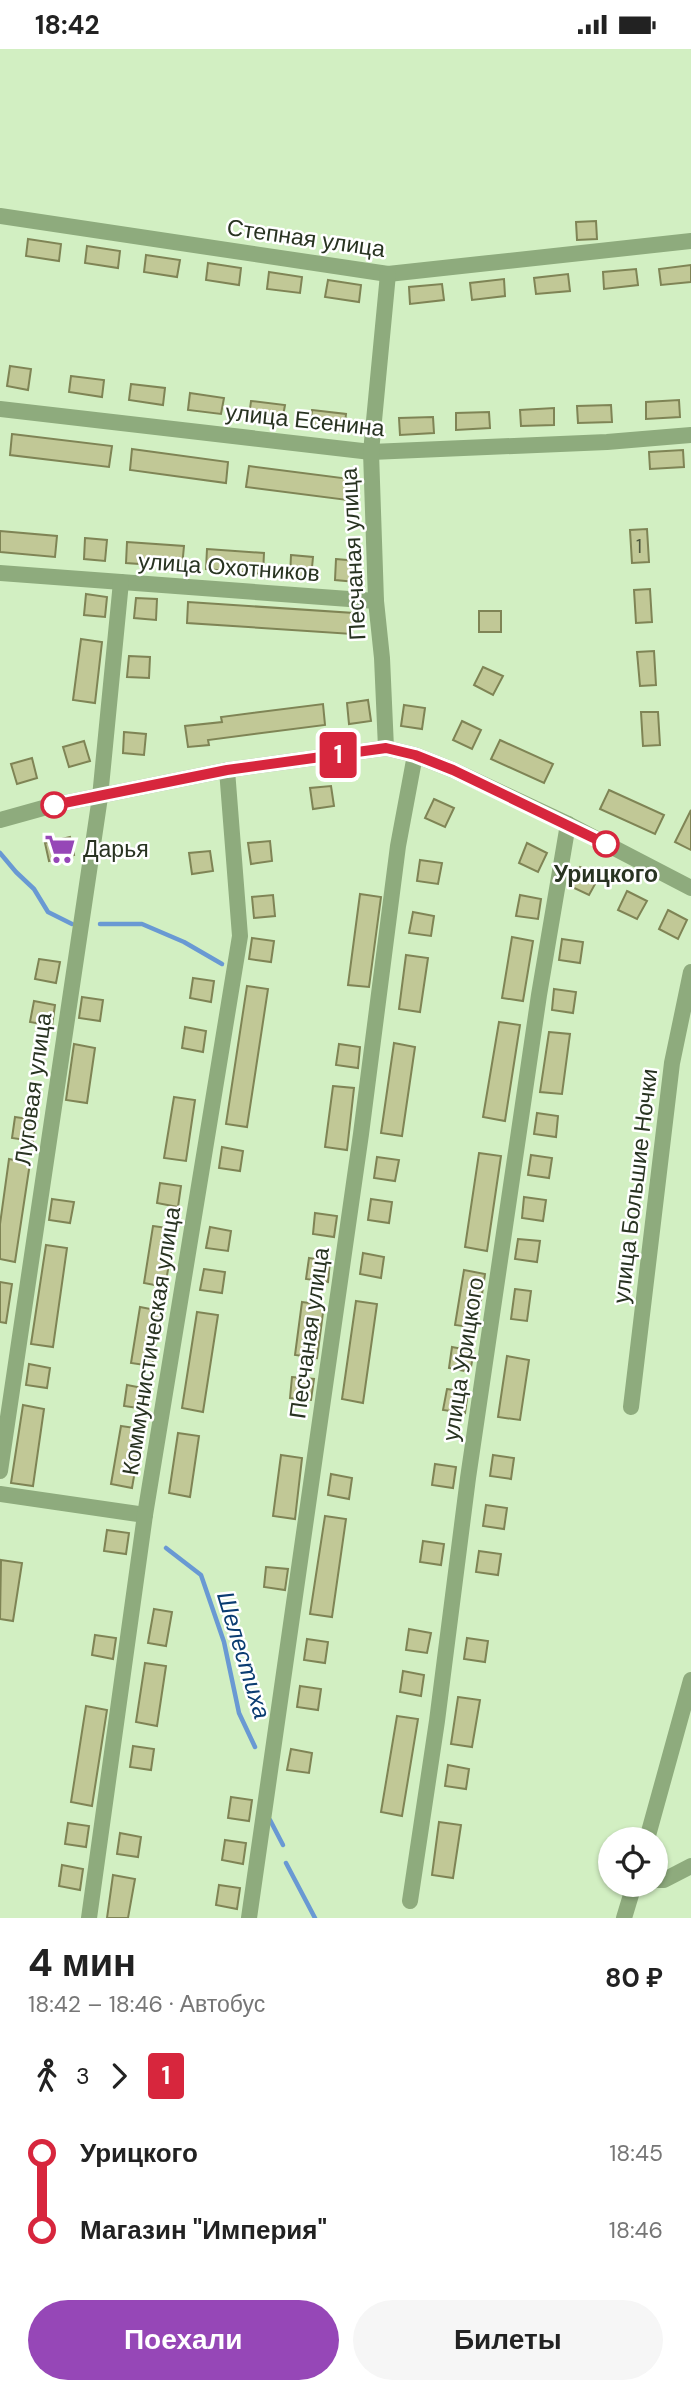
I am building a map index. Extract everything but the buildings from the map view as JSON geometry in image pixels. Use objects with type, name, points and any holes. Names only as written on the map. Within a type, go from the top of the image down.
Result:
[{"type":"street","name":"Степная улица","points":[[0,216],[388,274],[691,241]]},
{"type":"street","name":"Песчаная улица","points":[[386,748],[382,658],[376,601],[371,452],[388,274]]},
{"type":"street","name":"улица Есенина","points":[[0,409],[371,452],[607,442],[691,435]]},
{"type":"street","name":"улица Охотников","points":[[0,573],[376,601]]},
{"type":"street","name":"улица Охотников","points":[[100,797],[121,582]]},
{"type":"street","points":[[0,820],[54,805],[227,770],[386,748],[415,755],[453,770],[568,824],[691,888]]},
{"type":"street","name":"Песчаная улица","points":[[249,1918],[361,1134],[398,846],[415,755]]},
{"type":"street","name":"Коммунистическая улица","points":[[89,1918],[145,1515],[240,936],[227,770]]},
{"type":"street","name":"Луговая улица","points":[[0,1471],[100,797]]},
{"type":"street","name":"улица Урицкого","points":[[410,1901],[437,1721],[468,1478],[539,995],[568,824]]},
{"type":"street","name":"улица Большие Ночки","points":[[631,1407],[672,1063],[691,972]]},
{"type":"street","points":[[0,1494],[145,1515]]},
{"type":"street","points":[[650,1827],[691,1680]]},
{"type":"street","points":[[668,1878],[691,1866]]},
{"type":"street","points":[[624,1918],[630,1897]]},
{"type":"waterway","points":[[0,853],[34,889],[48,912],[72,924]]},
{"type":"waterway","points":[[100,924],[142,924],[184,942],[222,964]]},
{"type":"waterway","name":"Шелестиха","points":[[166,1548],[201,1575],[224,1642],[239,1713],[255,1747]]},
{"type":"waterway","name":"Шелестиха","points":[[270,1820],[283,1845]]},
{"type":"waterway","name":"Шелестиха","points":[[286,1863],[315,1918]]},
{"type":"bus line","name":"1","points":[[54,805],[227,770],[386,748],[415,755],[453,770],[606,844]]},
{"type":"place","name":"Урицкого","points":[[606,844]]},
{"type":"place","name":"Дарья","points":[[60,849]]}]
